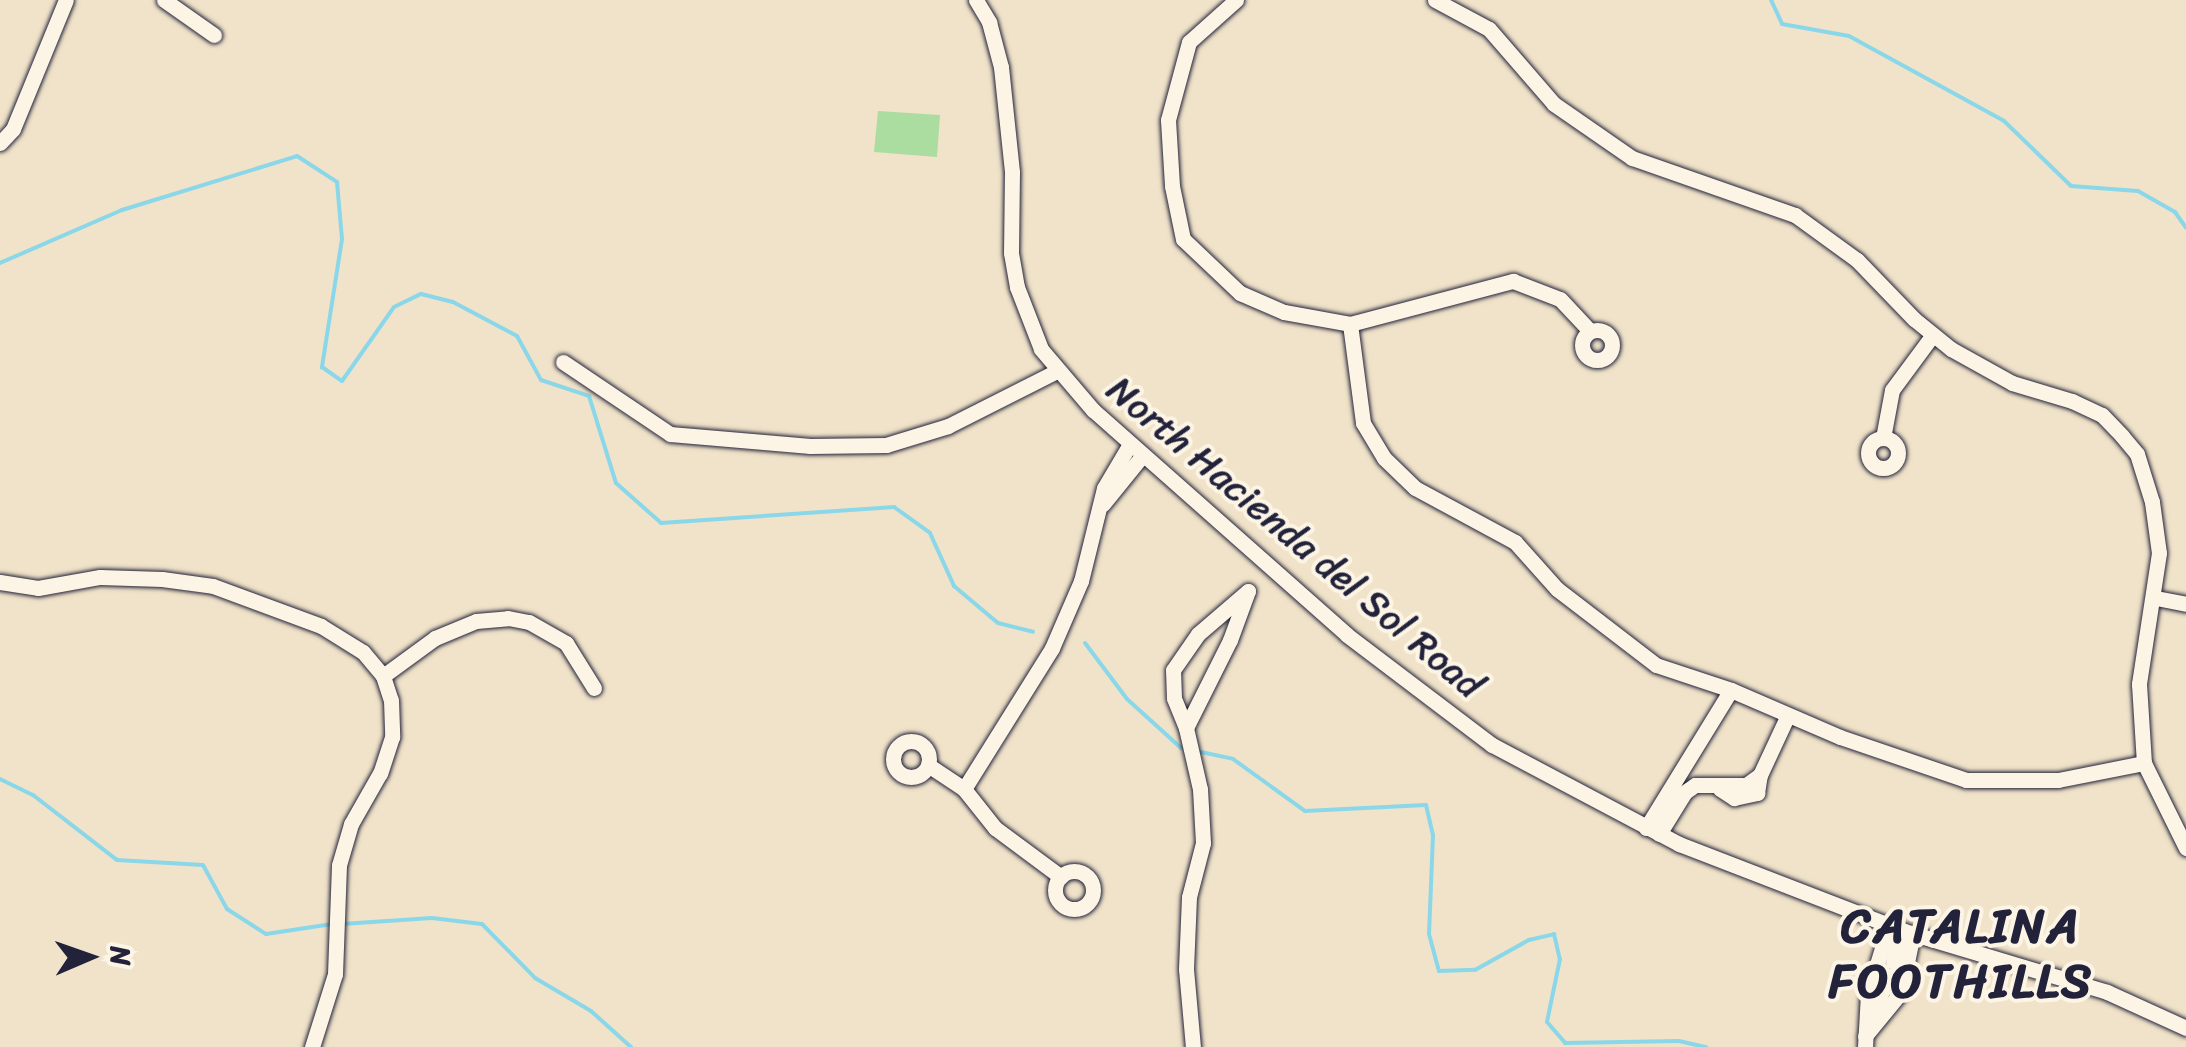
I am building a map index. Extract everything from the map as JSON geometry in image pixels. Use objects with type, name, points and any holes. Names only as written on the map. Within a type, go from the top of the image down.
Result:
[{"type":"street","points":[[0,143],[14,129],[66,0]]},
{"type":"street","points":[[164,0],[214,35]]},
{"type":"street","name":"North Hacienda del Sol Road","points":[[976,0],[988,22],[1001,67],[1012,172],[1012,253],[1017,287],[1041,349],[1057,371],[1136,450],[1347,634],[1492,745],[1653,831],[1901,930],[2106,992],[2186,1028]]},
{"type":"street","points":[[1236,0],[1190,42],[1168,120],[1172,186],[1183,238],[1240,293],[1296,316],[1350,324],[1513,281],[1560,299],[1590,331]]},
{"type":"street","points":[[1436,0],[1489,29],[1554,104],[1632,158],[1784,211],[1826,236],[1877,279],[1932,336],[2012,383],[2072,400],[2102,415],[2137,454],[2156,523],[2156,598],[2139,684],[2144,763],[2186,848]]},
{"type":"street","points":[[1350,324],[1363,423],[1384,458],[1415,488],[1515,542],[1542,576],[1656,665],[1966,780],[2058,780],[2144,763]]},
{"type":"street","points":[[1883,438],[1892,390],[1932,336]]},
{"type":"street","points":[[564,362],[670,434],[810,446],[886,445],[948,426],[1057,371]]},
{"type":"street","points":[[964,789],[1052,648],[1082,581],[1103,504],[1136,450]]},
{"type":"street","points":[[1193,1047],[1186,969],[1189,898],[1203,843],[1200,790],[1186,728],[1174,698],[1173,670],[1198,634],[1248,591],[1267,564]]},
{"type":"street","points":[[0,582],[38,588],[116,578],[214,586],[320,626],[362,652],[383,676],[391,700],[392,738],[343,852],[335,974],[312,1047]]},
{"type":"street","points":[[1186,728],[1230,640],[1248,591]]},
{"type":"street","points":[[2156,598],[2186,604]]},
{"type":"street","points":[[383,676],[435,638],[476,621],[508,618],[529,622],[566,643],[594,688]]},
{"type":"street","points":[[1653,831],[1731,690]]},
{"type":"street","points":[[1653,831],[1684,792],[1695,786],[1746,786],[1760,775],[1788,714]]},
{"type":"street","points":[[928,765],[964,789],[995,828],[1061,877]]},
{"type":"street","points":[[1865,1041],[1901,930]]},
{"type":"street","points":[[1865,1041],[1868,994],[1901,930]]},
{"type":"street","points":[[1865,1041],[1901,992],[1901,930]]},
{"type":"green space","points":[[878,111],[940,115],[937,157],[874,152]]},
{"type":"waterway","points":[[1771,0],[1782,24],[1849,36],[2004,121],[2071,186],[2138,191],[2175,212],[2186,228]]},
{"type":"waterway","points":[[0,263],[122,210],[297,156],[337,182],[342,239],[322,367],[342,381],[394,307],[421,294],[453,302],[517,336],[541,380],[589,396],[616,483],[661,523],[894,507],[930,533],[954,586],[998,623],[1033,632]]},
{"type":"waterway","points":[[1085,643],[1127,699],[1181,748]]},
{"type":"waterway","points":[[1201,752],[1233,759],[1305,811],[1426,805],[1433,835],[1429,934],[1439,971],[1475,970],[1529,940],[1554,934],[1560,959],[1547,1022],[1565,1043],[1679,1041],[1706,1047]]},
{"type":"waterway","points":[[0,779],[33,795],[117,860],[203,865],[227,909],[266,934],[332,924]]},
{"type":"waterway","points":[[342,924],[432,918],[482,924],[535,978],[591,1011],[631,1047]]},
{"type":"district","name":"CATALINA FOOTHILLS","points":[[1961,952]]}]
